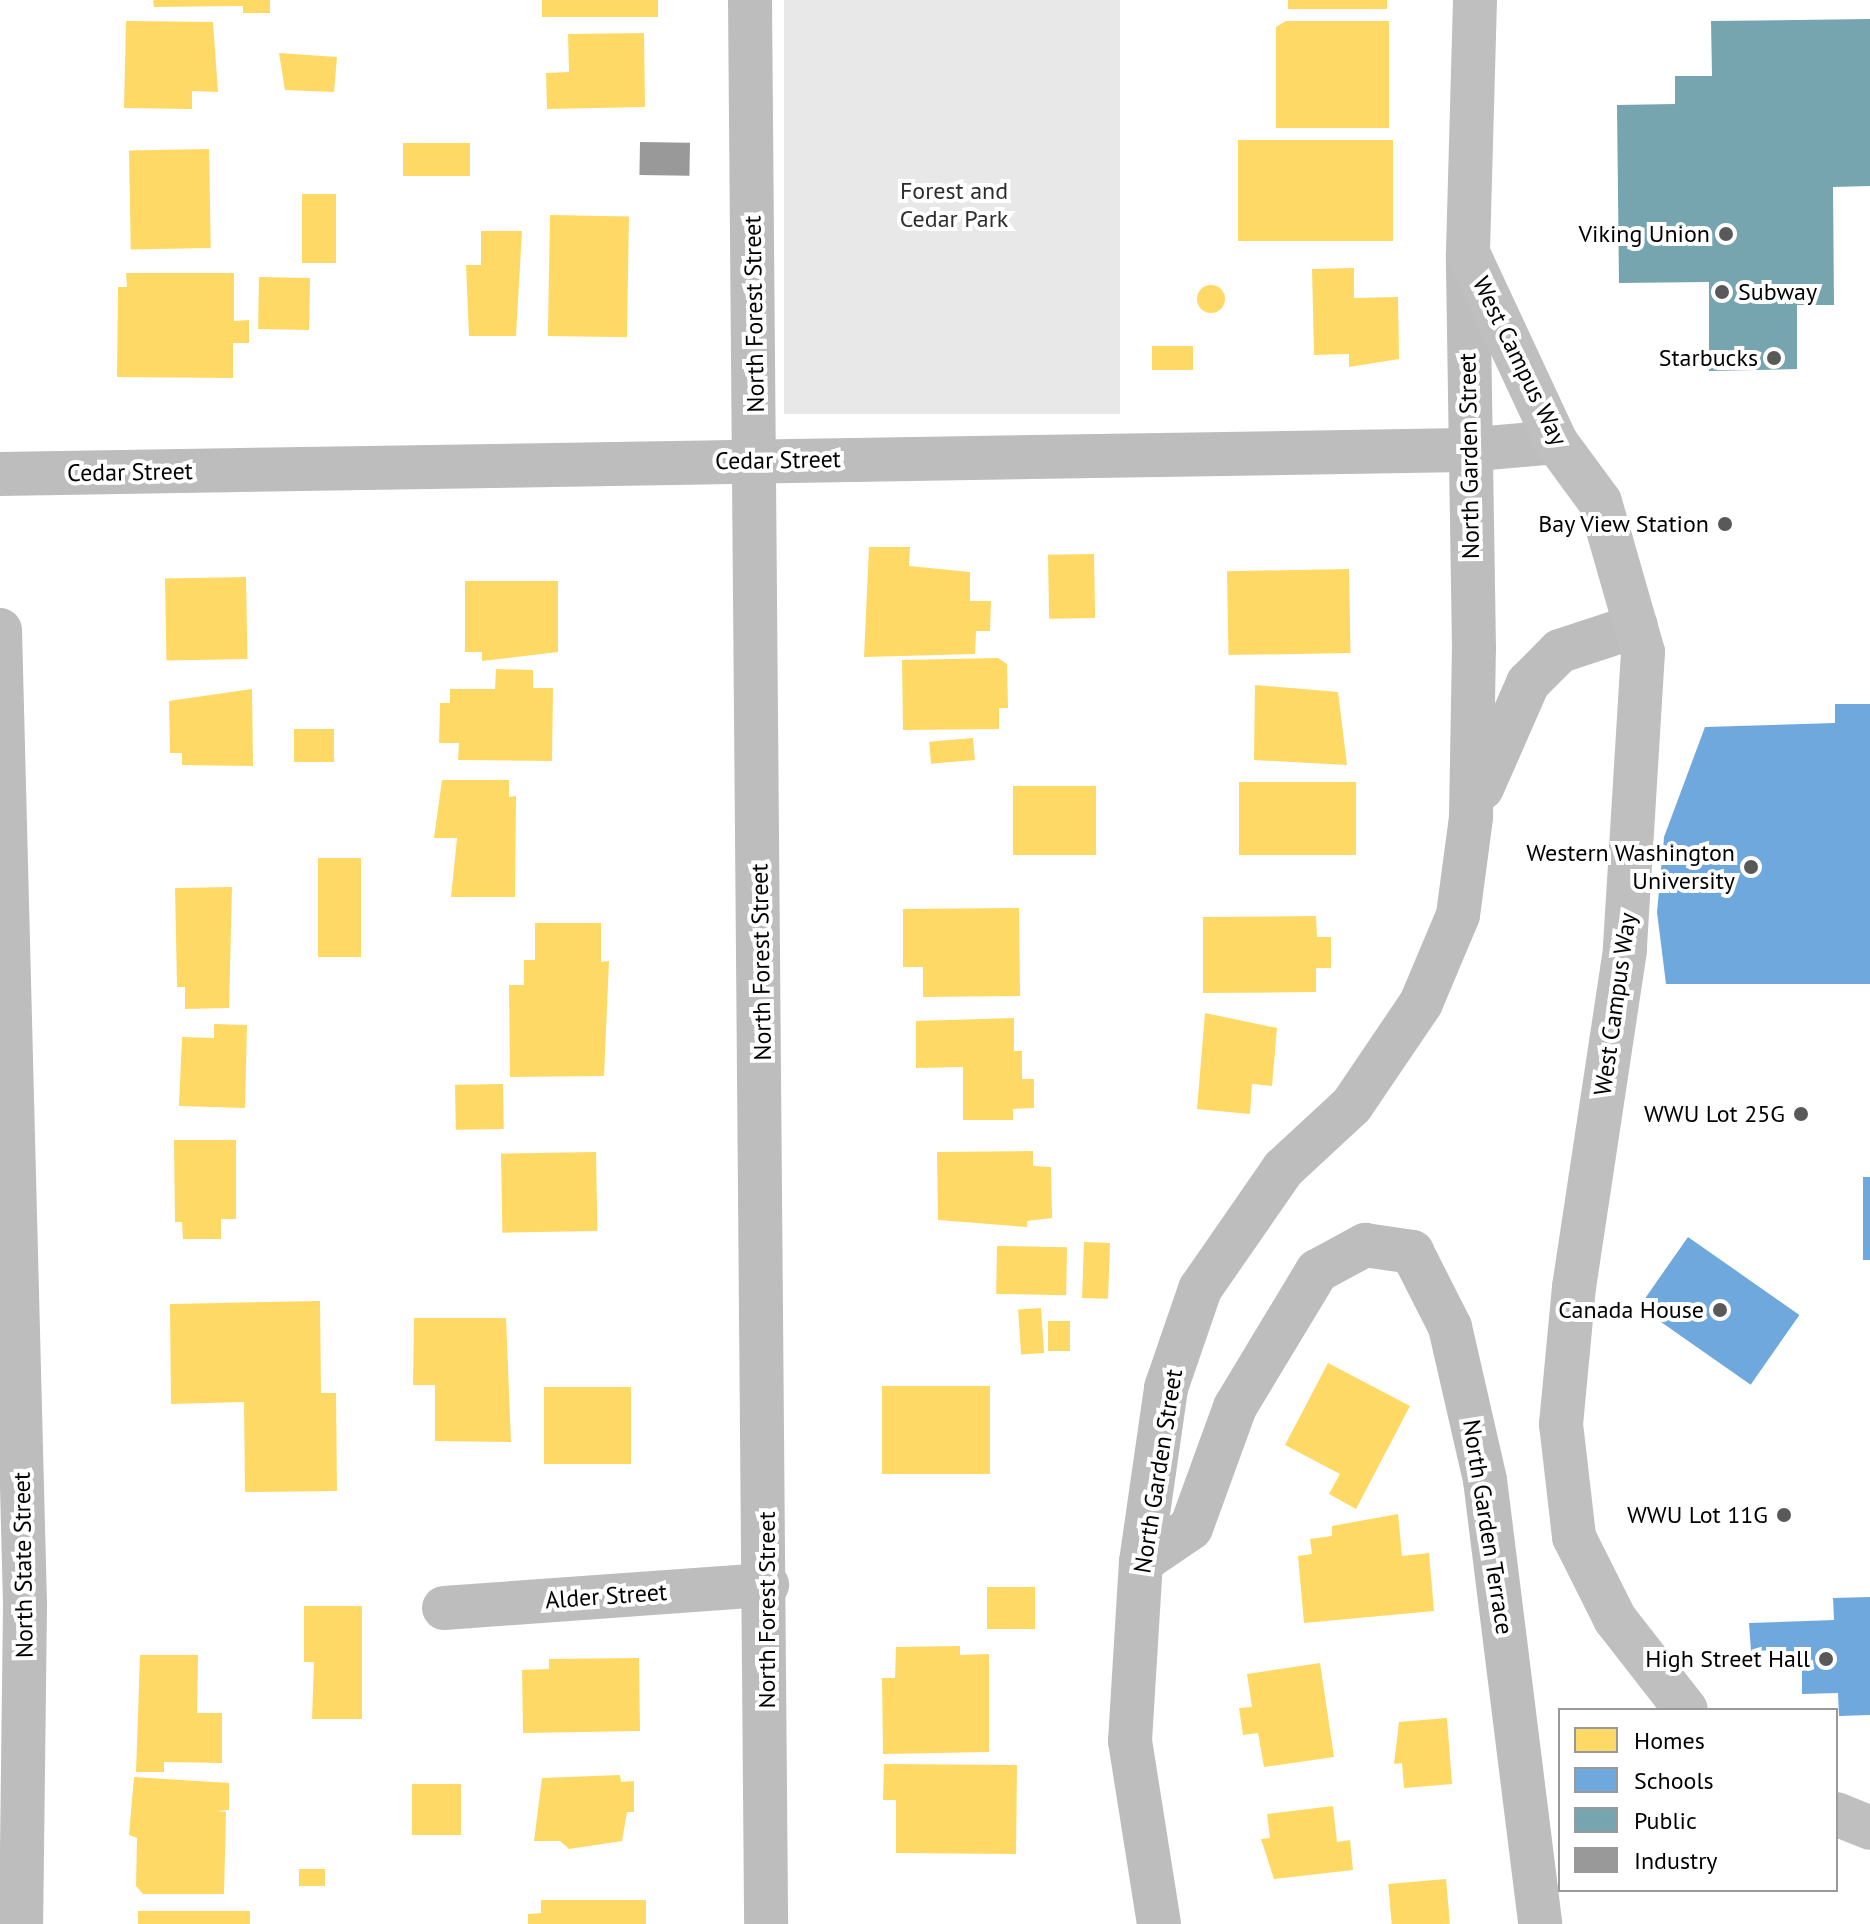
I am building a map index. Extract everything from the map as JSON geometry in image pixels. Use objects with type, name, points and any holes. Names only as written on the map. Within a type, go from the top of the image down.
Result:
[{"type":"street","name":"North Forest Street","points":[[750,0],[767,1585],[766,1924]]},
{"type":"street","name":"North Garden Street","points":[[1159,1924],[1130,1741],[1141,1562],[1166,1388],[1200,1289],[1283,1169],[1352,1105],[1421,1003],[1458,915],[1471,817],[1474,649],[1466,450],[1475,0]]},
{"type":"street","name":"West Campus Way","points":[[1468,253],[1556,442],[1600,502],[1643,652],[1625,950],[1574,1287],[1561,1424],[1574,1537],[1615,1619],[1684,1708]]},
{"type":"street","name":"Cedar Street","points":[[0,474],[1466,450],[1556,442]]},
{"type":"street","name":"North Garden Street","points":[[1471,817],[1528,683],[1560,651],[1636,626]]},
{"type":"street","name":"North State Street","points":[[0,630],[25,1606],[21,1924]]},
{"type":"street","name":"North Garden Terrace","points":[[1141,1562],[1191,1528],[1235,1407],[1317,1271],[1365,1245],[1412,1252],[1450,1327],[1485,1480],[1540,1924]]},
{"type":"street","name":"Alder Street","points":[[444,1608],[767,1585]]},
{"type":"street","points":[[1838,1815],[1870,1828]]},
{"type":"green space","name":"Forest and Cedar Park","points":[[784,0],[1120,0],[1120,414],[784,414]]},
{"type":"building: Homes","points":[[153,0],[270,0],[270,13],[243,13],[243,6],[154,7]]},
{"type":"building: Homes","points":[[542,0],[658,0],[658,17],[542,17]]},
{"type":"building: Homes","points":[[1288,0],[1387,0],[1387,9],[1288,9]]},
{"type":"building: Homes","points":[[126,21],[213,22],[218,92],[192,91],[192,109],[124,108]]},
{"type":"building: Homes","points":[[1286,21],[1389,21],[1389,128],[1276,128],[1276,27]]},
{"type":"building: Homes","points":[[644,33],[645,107],[547,109],[546,73],[569,72],[568,34]]},
{"type":"building: Homes","points":[[279,53],[337,57],[334,92],[285,90]]},
{"type":"building: Homes","points":[[1238,140],[1393,140],[1393,241],[1238,241]]},
{"type":"building: Homes","points":[[403,143],[470,143],[470,176],[403,176]]},
{"type":"building: Homes","points":[[209,149],[211,248],[131,249],[129,150]]},
{"type":"building: Homes","points":[[302,194],[336,194],[336,263],[302,263]]},
{"type":"building: Homes","points":[[550,215],[629,216],[627,337],[548,336]]},
{"type":"building: Homes","points":[[481,231],[522,231],[516,336],[469,336],[466,265],[481,265]]},
{"type":"building: Homes","points":[[1354,268],[1354,298],[1398,297],[1399,359],[1349,367],[1349,354],[1314,355],[1312,269]]},
{"type":"building: Homes","points":[[126,273],[234,273],[234,321],[249,320],[249,343],[233,343],[233,378],[117,377],[118,287],[127,287]]},
{"type":"building: Homes","points":[[259,277],[310,278],[309,330],[258,329]]},
{"type":"building: Homes","points":[[1211,285],[1221,289],[1225,299],[1221,309],[1211,313],[1201,309],[1197,299],[1201,289]]},
{"type":"building: Homes","points":[[1152,346],[1193,346],[1193,370],[1152,370]]},
{"type":"building: Homes","points":[[869,547],[910,547],[909,566],[970,572],[970,601],[991,601],[990,631],[976,631],[975,654],[864,657]]},
{"type":"building: Homes","points":[[1094,554],[1095,618],[1049,619],[1048,555]]},
{"type":"building: Homes","points":[[1349,569],[1350,653],[1228,655],[1227,571]]},
{"type":"building: Homes","points":[[246,577],[247,659],[166,660],[165,578]]},
{"type":"building: Homes","points":[[465,581],[558,581],[558,652],[482,661],[482,652],[465,652]]},
{"type":"building: Homes","points":[[998,658],[1007,664],[1008,708],[999,708],[999,729],[903,730],[902,660]]},
{"type":"building: Homes","points":[[496,669],[533,670],[533,688],[553,688],[552,761],[458,760],[459,743],[439,743],[440,703],[450,703],[450,689],[495,689]]},
{"type":"building: Homes","points":[[1255,685],[1338,692],[1347,765],[1254,760]]},
{"type":"building: Homes","points":[[252,689],[253,766],[182,765],[182,753],[170,753],[169,701]]},
{"type":"building: Homes","points":[[294,729],[334,729],[334,762],[294,762]]},
{"type":"building: Homes","points":[[973,738],[975,760],[931,764],[929,742]]},
{"type":"building: Homes","points":[[442,780],[509,780],[509,797],[516,796],[515,897],[451,897],[457,838],[434,838]]},
{"type":"building: Homes","points":[[1239,782],[1356,782],[1356,855],[1239,855]]},
{"type":"building: Homes","points":[[1013,786],[1096,786],[1096,855],[1013,855]]},
{"type":"building: Homes","points":[[318,858],[361,858],[361,957],[318,957]]},
{"type":"building: Homes","points":[[232,887],[229,1008],[185,1009],[185,987],[177,987],[175,888]]},
{"type":"building: Homes","points":[[1019,908],[1020,996],[923,997],[923,967],[903,967],[903,909]]},
{"type":"building: Homes","points":[[1316,916],[1317,937],[1331,937],[1331,968],[1316,968],[1316,992],[1203,993],[1203,917]]},
{"type":"building: Homes","points":[[535,923],[601,923],[601,962],[609,961],[604,1076],[510,1077],[509,985],[524,985],[524,960],[535,960]]},
{"type":"building: Homes","points":[[1205,1013],[1277,1028],[1272,1086],[1252,1084],[1250,1114],[1197,1109]]},
{"type":"building: Homes","points":[[1014,1018],[1014,1051],[1022,1051],[1022,1079],[1034,1079],[1034,1108],[1013,1109],[1013,1120],[963,1120],[963,1067],[916,1068],[916,1021]]},
{"type":"building: Homes","points":[[214,1024],[247,1025],[245,1108],[179,1106],[182,1037],[214,1038]]},
{"type":"building: Homes","points":[[503,1084],[504,1129],[456,1130],[455,1085]]},
{"type":"building: Homes","points":[[174,1140],[236,1140],[236,1219],[221,1219],[221,1239],[183,1239],[182,1222],[175,1222]]},
{"type":"building: Homes","points":[[1033,1151],[1033,1166],[1051,1167],[1052,1218],[1027,1221],[1027,1227],[938,1220],[937,1152]]},
{"type":"building: Homes","points":[[596,1152],[597,1231],[502,1233],[501,1154]]},
{"type":"building: Homes","points":[[1084,1242],[1110,1243],[1108,1299],[1082,1298]]},
{"type":"building: Homes","points":[[997,1246],[1067,1247],[1066,1295],[996,1294]]},
{"type":"building: Homes","points":[[320,1301],[321,1393],[336,1393],[337,1491],[245,1492],[244,1402],[171,1404],[170,1304]]},
{"type":"building: Homes","points":[[1041,1308],[1044,1353],[1021,1354],[1018,1310]]},
{"type":"building: Homes","points":[[414,1318],[506,1318],[511,1442],[435,1441],[435,1385],[413,1385]]},
{"type":"building: Homes","points":[[1048,1321],[1070,1321],[1070,1351],[1048,1351]]},
{"type":"building: Homes","points":[[1328,1363],[1410,1406],[1356,1509],[1329,1494],[1340,1474],[1285,1445]]},
{"type":"building: Homes","points":[[882,1386],[990,1386],[990,1474],[882,1474]]},
{"type":"building: Homes","points":[[544,1387],[631,1387],[631,1464],[544,1464]]},
{"type":"building: Homes","points":[[1398,1514],[1402,1556],[1429,1553],[1434,1611],[1304,1623],[1298,1556],[1312,1554],[1310,1539],[1332,1536],[1332,1526]]},
{"type":"building: Homes","points":[[987,1587],[1035,1587],[1035,1629],[987,1629]]},
{"type":"building: Homes","points":[[304,1606],[362,1606],[362,1719],[312,1719],[314,1662],[304,1662]]},
{"type":"building: Homes","points":[[960,1646],[960,1655],[989,1654],[989,1752],[883,1754],[882,1678],[895,1678],[896,1647]]},
{"type":"building: Homes","points":[[140,1655],[198,1655],[197,1713],[222,1713],[222,1763],[164,1762],[164,1772],[136,1772]]},
{"type":"building: Homes","points":[[639,1658],[640,1731],[523,1733],[522,1670],[549,1669],[549,1659]]},
{"type":"building: Homes","points":[[1320,1663],[1334,1757],[1264,1767],[1258,1733],[1243,1735],[1239,1708],[1252,1707],[1247,1674]]},
{"type":"building: Homes","points":[[1447,1718],[1452,1784],[1404,1788],[1402,1763],[1394,1764],[1399,1722]]},
{"type":"building: Homes","points":[[884,1764],[1017,1765],[1016,1854],[896,1853],[896,1800],[883,1800]]},
{"type":"building: Homes","points":[[620,1775],[621,1782],[634,1781],[634,1812],[627,1812],[622,1841],[569,1849],[560,1841],[534,1841],[542,1778]]},
{"type":"building: Homes","points":[[134,1777],[229,1783],[229,1810],[216,1811],[226,1812],[224,1894],[143,1894],[136,1886],[137,1838],[129,1835]]},
{"type":"building: Homes","points":[[412,1784],[461,1784],[461,1835],[412,1835]]},
{"type":"building: Homes","points":[[1333,1806],[1337,1842],[1350,1840],[1353,1870],[1274,1879],[1261,1839],[1270,1838],[1267,1814]]},
{"type":"building: Homes","points":[[299,1869],[325,1869],[325,1886],[299,1886]]},
{"type":"building: Homes","points":[[1446,1879],[1450,1924],[1392,1924],[1388,1884]]},
{"type":"building: Homes","points":[[541,1900],[646,1900],[646,1924],[528,1924],[528,1914],[541,1913]]},
{"type":"building: Homes","points":[[138,1911],[250,1911],[250,1924],[138,1924]]},
{"type":"building: Schools","points":[[1835,704],[1870,704],[1870,984],[1666,984],[1657,912],[1664,837],[1705,727],[1835,723]]},
{"type":"building: Schools","points":[[1863,1177],[1870,1177],[1870,1260],[1863,1260]]},
{"type":"building: Schools","name":"Canada House","points":[[1688,1237],[1799,1315],[1751,1385],[1639,1307]]},
{"type":"building: Schools","name":"High Street Hall","points":[[1870,1597],[1870,1715],[1839,1716],[1838,1693],[1802,1694],[1802,1667],[1783,1668],[1783,1650],[1751,1651],[1749,1623],[1834,1620],[1833,1598]]},
{"type":"building: Public","name":"Viking Union","points":[[1870,19],[1870,186],[1833,187],[1834,305],[1797,305],[1797,369],[1709,371],[1709,282],[1619,283],[1617,105],[1675,104],[1675,76],[1712,76],[1711,21]]},
{"type":"building: Industry","points":[[640,142],[690,143],[689,176],[639,175]]},
{"type":"place","name":"Viking Union","points":[[1726,234]]},
{"type":"place","name":"Subway","points":[[1722,292]]},
{"type":"place","name":"Starbucks","points":[[1774,358]]},
{"type":"place","name":"Bay View Station","points":[[1725,524]]},
{"type":"place","name":"Western Washington University","points":[[1751,867]]},
{"type":"place","name":"WWU Lot 25G","points":[[1801,1114]]},
{"type":"place","name":"Canada House","points":[[1720,1310]]},
{"type":"place","name":"WWU Lot 11G","points":[[1784,1515]]},
{"type":"place","name":"High Street Hall","points":[[1826,1659]]}]
